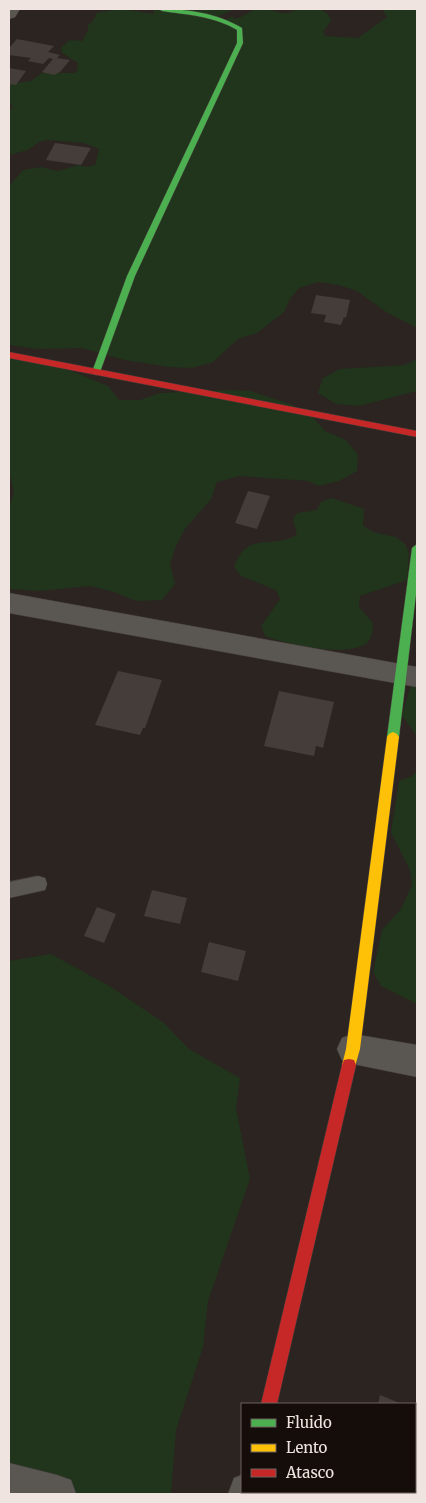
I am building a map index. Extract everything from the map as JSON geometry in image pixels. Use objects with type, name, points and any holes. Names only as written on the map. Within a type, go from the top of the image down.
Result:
[{"type":"street","points":[[9,14],[12,9]]},
{"type":"street","points":[[96,372],[131,276],[240,43],[240,29],[236,25],[212,18],[162,9]]},
{"type":"street","points":[[9,355],[417,434]]},
{"type":"street","points":[[268,1403],[353,1050],[409,675],[417,548]]},
{"type":"street","points":[[9,603],[409,675]]},
{"type":"street","points":[[353,1050],[417,1061]]},
{"type":"street","points":[[9,1482],[57,1494]]},
{"type":"lane","points":[[9,890],[38,884]]},
{"type":"green space","points":[[260,8],[290,13],[298,9],[313,8],[322,10],[329,16],[331,21],[323,32],[325,36],[358,38],[387,17],[382,9],[417,9],[417,328],[386,312],[357,291],[339,285],[318,282],[299,288],[290,299],[284,312],[257,333],[238,339],[213,362],[192,368],[169,367],[125,360],[82,348],[38,349],[9,345],[9,186],[23,170],[41,167],[58,171],[78,165],[86,167],[95,165],[99,149],[84,143],[48,140],[39,142],[28,150],[9,155],[9,111],[13,107],[9,101],[9,84],[31,81],[42,73],[75,73],[78,63],[62,53],[61,48],[70,40],[82,41],[88,30],[88,25],[93,21],[97,13],[121,9],[154,14],[153,9],[234,9],[219,16],[226,20],[232,16],[235,19],[238,18]]},
{"type":"green space","points":[[9,358],[72,371],[108,386],[119,400],[140,400],[160,393],[228,390],[250,391],[293,405],[312,416],[325,431],[346,440],[358,455],[357,471],[339,481],[319,486],[308,481],[240,476],[217,482],[211,499],[185,529],[176,546],[170,564],[175,584],[162,600],[136,601],[114,592],[90,586],[40,591],[9,589],[9,508],[14,493],[11,478],[9,478]]},
{"type":"green space","points":[[417,359],[417,391],[359,406],[336,404],[318,393],[323,378],[340,369],[405,365]]},
{"type":"green space","points":[[332,498],[364,509],[363,526],[373,532],[396,537],[405,544],[409,553],[407,580],[360,596],[359,607],[373,623],[372,633],[368,642],[360,647],[333,650],[287,643],[265,636],[261,626],[280,599],[276,590],[241,576],[234,567],[239,556],[246,548],[253,545],[287,539],[297,535],[293,520],[297,513],[317,510],[321,502]]},
{"type":"green space","points":[[417,684],[417,737],[402,715],[411,685]]},
{"type":"green space","points":[[417,771],[417,1004],[381,986],[373,972],[382,930],[401,909],[412,885],[410,870],[391,832],[399,781],[412,776]]},
{"type":"green space","points":[[51,954],[111,987],[164,1023],[189,1049],[240,1078],[236,1108],[250,1179],[208,1301],[203,1347],[176,1430],[171,1494],[9,1494],[9,961]]},
{"type":"building","points":[[17,39],[54,46],[48,52],[60,55],[57,58],[70,60],[60,72],[54,75],[42,72],[53,59],[49,58],[43,64],[28,61],[31,58],[9,55],[9,48]]},
{"type":"building","points":[[9,68],[26,71],[16,85],[11,84],[9,88]]},
{"type":"building","points":[[55,143],[91,148],[81,165],[46,160]]},
{"type":"building","points":[[316,295],[350,300],[346,318],[344,317],[341,325],[324,322],[326,315],[311,313]]},
{"type":"building","points":[[248,491],[270,496],[257,529],[235,523]]},
{"type":"building","points":[[118,671],[162,680],[145,728],[143,728],[140,735],[95,725]]},
{"type":"building","points":[[279,691],[334,702],[323,748],[316,746],[314,756],[264,746]]},
{"type":"building","points":[[152,890],[187,898],[180,924],[144,916]]},
{"type":"building","points":[[97,907],[116,914],[104,943],[84,936]]},
{"type":"building","points":[[209,942],[246,951],[238,981],[201,972]]},
{"type":"building","points":[[380,1395],[400,1403],[378,1403]]},
{"type":"building","points":[[416,1410],[417,1411],[416,1478]]},
{"type":"traffic: fast","points":[[96,372],[131,276],[240,43],[240,29],[222,20],[162,9]]},
{"type":"traffic: fast","points":[[393,737],[417,548]]},
{"type":"traffic: slow","points":[[349,1065],[353,1049],[393,737]]},
{"type":"traffic: jam","points":[[9,355],[417,434]]},
{"type":"traffic: jam","points":[[269,1403],[349,1065]]}]
